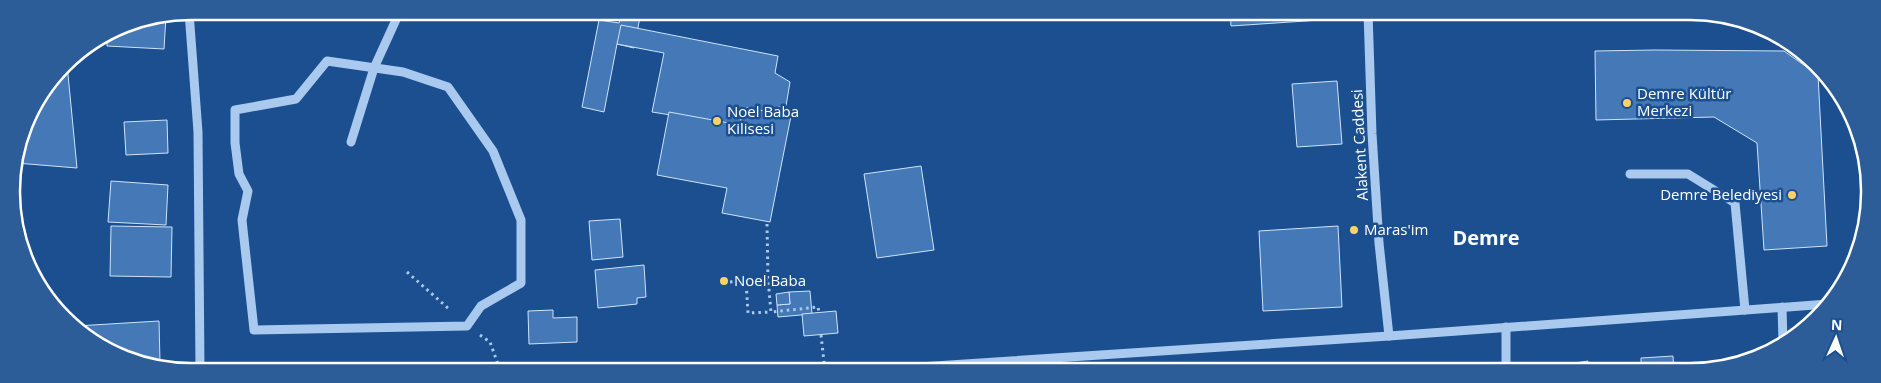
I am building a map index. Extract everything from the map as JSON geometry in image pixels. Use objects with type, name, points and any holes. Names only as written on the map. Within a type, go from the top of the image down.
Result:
[{"type":"street","points":[[190,20],[198,132],[200,363]]},
{"type":"street","points":[[351,142],[374,68],[396,20]]},
{"type":"street","name":"Alakent Caddesi","points":[[1368,20],[1372,134],[1379,243],[1389,336]]},
{"type":"street","points":[[327,61],[374,68],[403,72],[448,86],[493,151],[521,220],[521,283],[481,306],[467,326],[254,330],[242,220],[248,190],[239,174],[234,143],[235,110],[296,99],[327,61]]},
{"type":"street","points":[[1630,174],[1688,174],[1735,203],[1745,310]]},
{"type":"street","points":[[979,363],[1818,305]]},
{"type":"street","points":[[1782,307],[1783,335]]},
{"type":"street","points":[[1506,327],[1506,363]]},
{"type":"path","points":[[767,224],[771,312]]},
{"type":"path","points":[[730,282],[768,279]]},
{"type":"path","points":[[746,281],[748,313],[818,308],[819,313]]},
{"type":"path","points":[[821,335],[824,363]]},
{"type":"building","points":[[599,20],[619,23],[620,20],[639,20],[634,48],[617,44],[604,112],[582,107]]},
{"type":"building","points":[[1231,20],[1320,20],[1231,26]]},
{"type":"building","points":[[166,22],[164,49],[107,46],[107,42],[136,29]]},
{"type":"building","points":[[621,25],[778,56],[775,73],[790,82],[786,106],[767,109],[775,119],[774,125],[769,130],[763,130],[771,140],[770,146],[766,151],[759,151],[758,157],[763,160],[766,166],[765,172],[760,176],[754,177],[752,189],[666,172],[677,116],[652,112],[664,53],[617,44]]},
{"type":"building","name":"Demre Belediyesi","points":[[1595,51],[1784,51],[1808,68],[1818,78],[1827,246],[1764,250],[1757,143],[1714,117],[1596,120]]},
{"type":"building","points":[[68,73],[77,168],[22,164],[26,147],[38,116],[55,87]]},
{"type":"building","points":[[1337,81],[1342,144],[1297,147],[1292,84]]},
{"type":"building","points":[[743,107],[791,116],[770,222],[722,213],[727,188],[657,175],[669,112],[740,125]]},
{"type":"building","points":[[167,120],[168,153],[126,155],[124,122]]},
{"type":"building","points":[[921,166],[934,250],[877,258],[864,174]]},
{"type":"building","points":[[111,181],[168,185],[166,225],[108,222]]},
{"type":"building","points":[[620,219],[623,257],[592,260],[589,221]]},
{"type":"building","points":[[111,226],[172,227],[171,277],[110,276]]},
{"type":"building","points":[[1338,226],[1342,307],[1263,311],[1259,231]]},
{"type":"building","points":[[644,265],[646,297],[637,298],[637,304],[598,308],[595,270]]},
{"type":"building","points":[[810,291],[812,314],[778,317],[777,305],[790,304],[789,292]]},
{"type":"building","points":[[789,292],[790,304],[777,305],[776,294]]},
{"type":"building","points":[[553,310],[553,318],[577,317],[577,342],[529,344],[528,311]]},
{"type":"building","points":[[836,311],[838,333],[804,336],[802,314]]},
{"type":"building","points":[[159,321],[160,360],[136,354],[116,345],[85,325]]},
{"type":"building","points":[[1673,356],[1673,363],[1641,363],[1641,358]]},
{"type":"place","name":"Demre Kültür Merkezi","points":[[1627,103]]},
{"type":"place","name":"Noel Baba Kilisesi","points":[[717,121]]},
{"type":"place","name":"Demre Belediyesi","points":[[1792,195]]},
{"type":"place","name":"Maras'im","points":[[1354,230]]},
{"type":"place","name":"Noel Baba","points":[[724,281]]},
{"type":"district","name":"Demre","points":[[1486,238]]}]
